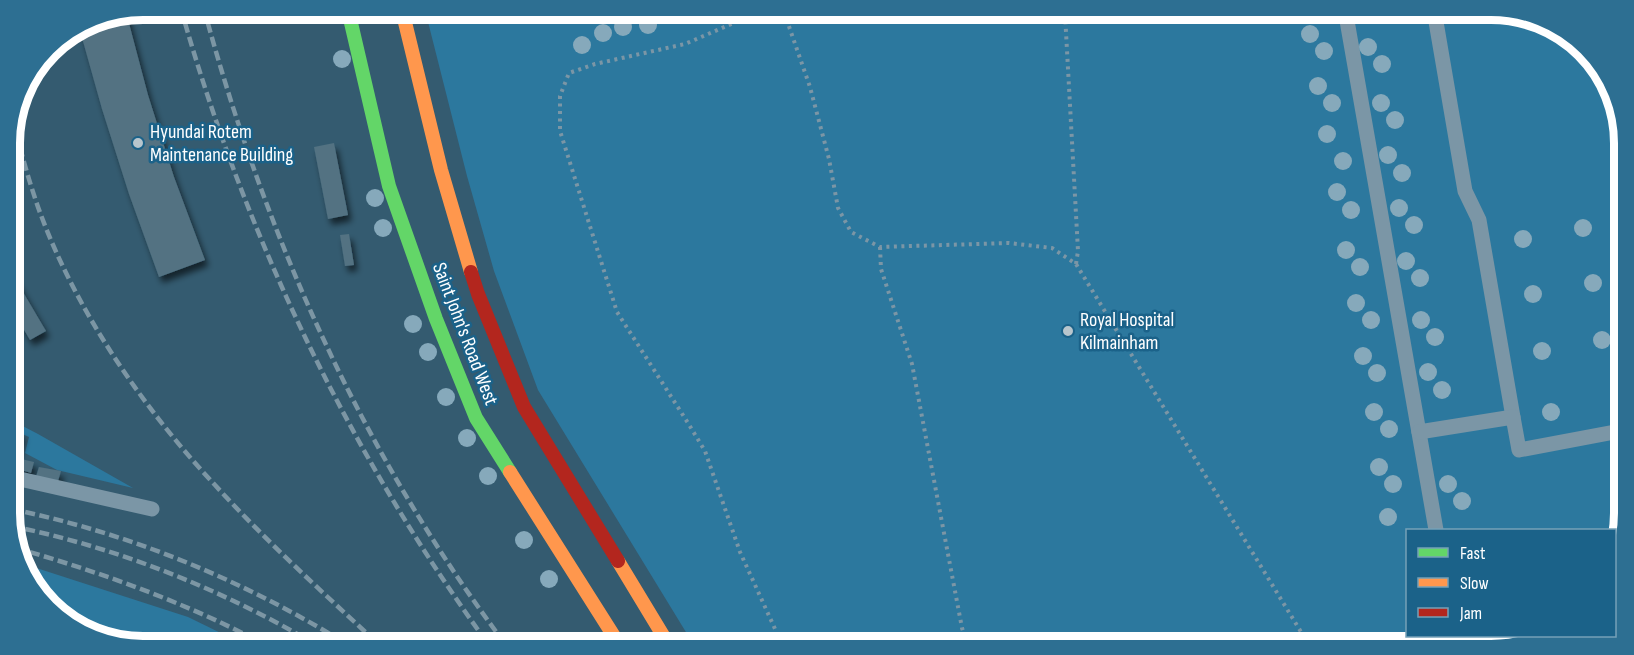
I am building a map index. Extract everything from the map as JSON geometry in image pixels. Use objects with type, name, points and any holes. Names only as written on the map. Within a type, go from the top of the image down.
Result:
[{"type":"main road","name":"Saint John's Road West","points":[[350,20],[389,186],[436,318],[476,418],[613,636]]},
{"type":"main road","name":"Saint John's Road West","points":[[404,20],[441,170],[478,294],[524,406],[663,636]]},
{"type":"lane","points":[[1347,20],[1436,529]]},
{"type":"lane","points":[[1436,20],[1465,191],[1479,220],[1519,450],[1614,432]]},
{"type":"lane","points":[[1419,432],[1513,417]]},
{"type":"lane","points":[[20,479],[152,509]]},
{"type":"path","points":[[741,20],[685,45],[595,64],[569,73],[560,96],[560,131],[616,312],[705,452],[740,552],[778,636]]},
{"type":"path","points":[[787,20],[829,159],[838,208],[851,232],[880,247],[1009,243],[1052,248],[1076,264],[1304,635]]},
{"type":"path","points":[[1065,20],[1078,251],[1076,264]]},
{"type":"path","points":[[880,247],[881,269],[912,364],[964,635]]},
{"type":"path","points":[[1284,635],[1304,635]]},
{"type":"shaded area","name":"Royal Hospital Kilmainham","points":[[428,20],[1499,20],[1531,26],[1546,32],[1566,45],[1589,68],[1605,96],[1613,127],[1613,529],[1406,529],[1406,635],[688,636],[538,390],[494,271]]},
{"type":"shaded area","points":[[20,425],[133,488],[57,470],[25,453],[29,437],[20,433]]},
{"type":"shaded area","points":[[32,567],[188,617],[227,636],[143,636],[103,629],[74,615],[61,605],[40,581]]},
{"type":"building","name":"Hyundai Rotem Maintenance Building","points":[[128,21],[148,95],[174,177],[205,260],[159,277],[102,109],[81,36],[111,24]]},
{"type":"building","points":[[334,143],[348,215],[328,219],[314,147]]},
{"type":"building","points":[[349,234],[354,265],[345,266],[340,235]]},
{"type":"building","points":[[20,287],[46,331],[30,340],[20,323]]},
{"type":"building","points":[[21,459],[34,462],[31,473],[20,470]]},
{"type":"building","points":[[39,467],[61,471],[58,481],[36,477]]},
{"type":"railway","points":[[184,20],[236,176],[269,258],[306,338],[389,494],[436,569],[482,636]]},
{"type":"railway","points":[[207,20],[257,177],[288,259],[324,339],[405,495],[452,569],[499,636]]},
{"type":"railway","points":[[20,148],[38,207],[53,245],[91,319],[136,389],[188,455],[234,505],[370,636]]},
{"type":"railway","points":[[20,511],[97,531],[181,560],[262,597],[333,636]]},
{"type":"railway","points":[[21,528],[88,545],[164,571],[237,603],[300,636]]},
{"type":"railway","points":[[26,551],[138,588],[198,612],[248,636]]},
{"type":"traffic: fast","points":[[350,20],[389,186],[436,319],[476,418],[510,472]]},
{"type":"traffic: slow","points":[[404,20],[441,170],[471,272]]},
{"type":"traffic: slow","points":[[510,472],[614,636]]},
{"type":"traffic: slow","points":[[618,561],[663,636]]},
{"type":"traffic: jam","points":[[471,272],[524,407],[618,561]]},
{"type":"place","name":"Hyundai Rotem Maintenance Building","points":[[138,143]]},
{"type":"place","name":"Royal Hospital Kilmainham","points":[[1068,331]]}]
